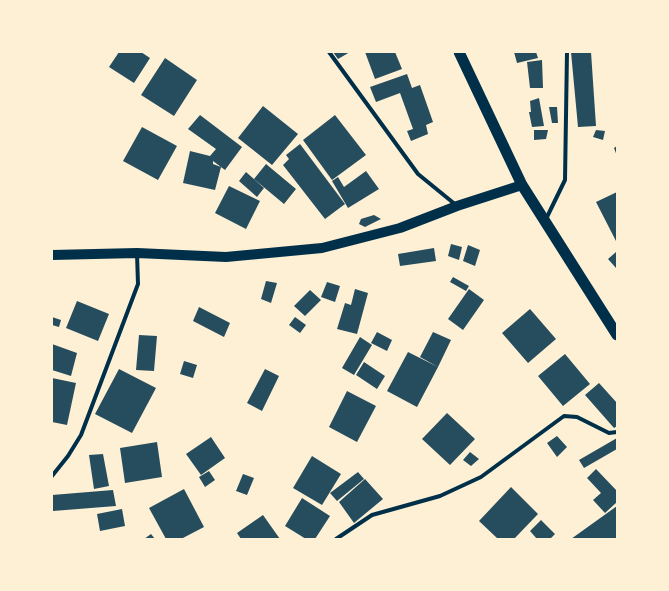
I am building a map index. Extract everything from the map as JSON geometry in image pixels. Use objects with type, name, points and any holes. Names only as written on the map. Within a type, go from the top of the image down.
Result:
[{"type":"highway","points":[[459,52],[522,185],[617,335]]},
{"type":"main road","points":[[52,255],[136,253],[226,257],[322,248],[400,228],[457,206],[522,185]]},
{"type":"street","points":[[329,52],[418,174],[457,206]]},
{"type":"street","points":[[545,222],[564,180],[568,52]]},
{"type":"street","points":[[52,476],[68,456],[81,435],[138,284],[136,253]]},
{"type":"street","points":[[336,539],[372,515],[440,496],[481,477],[564,416],[577,417],[609,433],[617,432]]},
{"type":"building","points":[[119,52],[141,52],[150,58],[134,83],[109,67]]},
{"type":"building","points":[[333,52],[350,52],[338,59]]},
{"type":"building","points":[[365,52],[395,52],[402,69],[375,79]]},
{"type":"building","points":[[514,52],[536,52],[538,58],[517,63]]},
{"type":"building","points":[[571,52],[591,52],[596,126],[578,127]]},
{"type":"building","points":[[165,58],[197,80],[174,116],[141,95]]},
{"type":"building","points":[[542,60],[543,88],[530,88],[527,62]]},
{"type":"building","points":[[407,74],[412,88],[420,85],[433,122],[426,125],[428,134],[411,141],[407,131],[413,129],[400,93],[376,102],[370,87]]},
{"type":"building","points":[[539,98],[544,126],[532,127],[529,112],[531,112],[530,101]]},
{"type":"building","points":[[263,106],[298,134],[272,165],[238,138]]},
{"type":"building","points":[[549,107],[557,107],[558,123],[552,123]]},
{"type":"building","points":[[200,115],[242,147],[225,170],[221,167],[215,190],[183,183],[190,151],[210,156],[216,149],[188,129]],"holes":[[[213,161],[221,167],[213,164]]]},
{"type":"building","points":[[335,115],[366,155],[332,180],[303,140]]},
{"type":"building","points":[[142,127],[177,146],[158,180],[123,161]]},
{"type":"building","points":[[534,130],[548,130],[546,139],[534,140]]},
{"type":"building","points":[[596,130],[605,131],[603,140],[593,137]]},
{"type":"building","points":[[300,144],[345,204],[325,219],[283,165],[289,159],[286,155]]},
{"type":"building","points":[[617,146],[617,156],[614,148]]},
{"type":"building","points":[[266,164],[296,189],[284,204],[254,179]]},
{"type":"building","points":[[366,171],[379,189],[348,208],[332,181],[338,177],[344,187]]},
{"type":"building","points":[[246,172],[264,188],[257,197],[239,181]]},
{"type":"building","points":[[229,186],[260,201],[246,229],[215,213]]},
{"type":"building","points":[[617,192],[617,243],[596,202]]},
{"type":"building","points":[[374,215],[381,219],[365,227],[359,224],[361,219]]},
{"type":"building","points":[[451,244],[462,247],[459,260],[448,256]]},
{"type":"building","points":[[468,245],[480,250],[475,266],[463,261]]},
{"type":"building","points":[[434,248],[436,261],[400,266],[398,254]]},
{"type":"building","points":[[616,252],[617,253],[616,268],[608,259]]},
{"type":"building","points":[[453,277],[469,286],[466,291],[450,282]]},
{"type":"building","points":[[266,281],[277,283],[271,303],[261,299]]},
{"type":"building","points":[[327,282],[340,286],[335,302],[321,297]]},
{"type":"building","points":[[355,289],[368,293],[357,334],[337,329],[345,303],[351,305]]},
{"type":"building","points":[[469,289],[484,300],[463,330],[448,319]]},
{"type":"building","points":[[310,290],[321,300],[305,316],[294,306]]},
{"type":"building","points":[[77,301],[109,314],[98,341],[66,328]]},
{"type":"building","points":[[199,307],[230,323],[224,337],[193,321]]},
{"type":"building","points":[[530,309],[556,339],[528,363],[502,333]]},
{"type":"building","points":[[52,317],[61,320],[59,327],[52,325]]},
{"type":"building","points":[[295,317],[306,325],[300,333],[289,325]]},
{"type":"building","points":[[377,332],[392,340],[387,351],[371,343]]},
{"type":"building","points":[[433,332],[451,340],[438,367],[420,357]]},
{"type":"building","points":[[139,335],[157,336],[154,371],[136,370]]},
{"type":"building","points":[[360,337],[372,345],[354,375],[342,368]]},
{"type":"building","points":[[52,344],[77,353],[71,376],[52,370]]},
{"type":"building","points":[[408,352],[438,367],[417,407],[387,391]]},
{"type":"building","points":[[565,354],[590,384],[563,406],[538,376]]},
{"type":"building","points":[[184,361],[197,365],[193,378],[180,374]]},
{"type":"building","points":[[364,362],[385,376],[377,389],[356,375]]},
{"type":"building","points":[[119,369],[156,388],[132,433],[95,414]]},
{"type":"building","points":[[265,369],[279,376],[262,411],[247,403]]},
{"type":"building","points":[[52,378],[76,383],[67,425],[52,422]]},
{"type":"building","points":[[599,383],[617,403],[617,426],[614,428],[585,395]]},
{"type":"building","points":[[347,391],[376,406],[357,442],[329,427]]},
{"type":"building","points":[[447,413],[475,439],[450,465],[422,439]]},
{"type":"building","points":[[557,436],[567,447],[557,457],[547,443]]},
{"type":"building","points":[[211,437],[225,458],[201,475],[186,454]]},
{"type":"building","points":[[617,438],[617,449],[584,468],[579,460]]},
{"type":"building","points":[[157,442],[162,477],[125,483],[120,448]]},
{"type":"building","points":[[470,452],[479,459],[471,466],[463,460]]},
{"type":"building","points":[[103,454],[109,486],[94,489],[89,455]]},
{"type":"building","points":[[312,456],[341,474],[322,505],[293,488]]},
{"type":"building","points":[[596,469],[617,491],[617,502],[605,513],[593,500],[601,493],[587,478]]},
{"type":"building","points":[[209,471],[215,480],[205,487],[199,477]]},
{"type":"building","points":[[358,472],[364,479],[337,501],[330,493]]},
{"type":"building","points":[[243,474],[254,478],[247,495],[236,491]]},
{"type":"building","points":[[365,479],[383,499],[354,523],[339,502]]},
{"type":"building","points":[[511,487],[538,514],[514,539],[498,539],[479,521]]},
{"type":"building","points":[[184,489],[204,527],[181,539],[166,539],[149,508]]},
{"type":"building","points":[[113,490],[116,506],[53,511],[52,495]]},
{"type":"building","points":[[302,498],[330,516],[315,539],[306,539],[285,526]]},
{"type":"building","points":[[617,506],[617,539],[571,539]]},
{"type":"building","points":[[122,509],[125,526],[100,531],[97,514]]},
{"type":"building","points":[[263,515],[280,539],[241,539],[237,533]]},
{"type":"building","points":[[541,520],[555,534],[550,539],[537,539],[530,531]]},
{"type":"building","points":[[151,534],[155,539],[144,539]]}]
